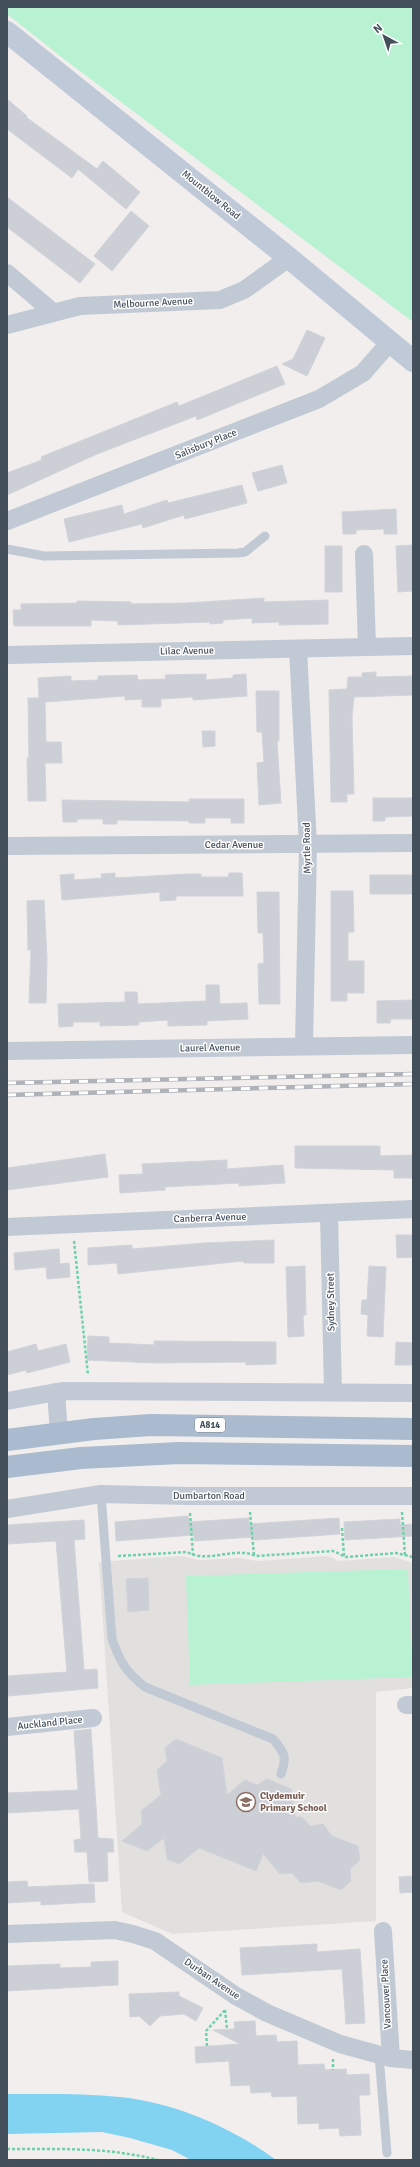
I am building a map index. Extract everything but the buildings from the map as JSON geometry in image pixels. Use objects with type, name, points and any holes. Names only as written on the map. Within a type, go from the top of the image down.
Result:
[{"type":"main road","name":"A814","points":[[7,1440],[59,1433],[150,1425],[413,1429]]},
{"type":"main road","points":[[7,1467],[81,1458],[179,1453],[413,1456]]},
{"type":"street","name":"Mountblow Road","points":[[7,32],[290,258],[413,361]]},
{"type":"street","name":"Melbourne Avenue","points":[[7,325],[80,306],[220,300],[244,290],[290,258]]},
{"type":"street","points":[[7,273],[53,312]]},
{"type":"street","name":"Salisbury Place","points":[[7,521],[320,399],[363,373],[390,342]]},
{"type":"street","points":[[364,554],[367,647]]},
{"type":"street","name":"Lilac Avenue","points":[[7,655],[413,646]]},
{"type":"street","name":"Myrtle Road","points":[[298,649],[308,845],[304,1046]]},
{"type":"street","name":"Cedar Avenue","points":[[7,846],[308,845],[413,843]]},
{"type":"street","name":"Laurel Avenue","points":[[7,1050],[413,1045]]},
{"type":"street","name":"Canberra Avenue","points":[[7,1227],[413,1209]]},
{"type":"street","name":"Sydney Street","points":[[329,1213],[333,1392]]},
{"type":"street","points":[[7,1401],[56,1392],[90,1391],[413,1393]]},
{"type":"street","points":[[56,1392],[59,1433]]},
{"type":"street","name":"Dumbarton Road","points":[[7,1509],[101,1494],[189,1496],[407,1496]]},
{"type":"street","name":"Auckland Place","points":[[7,1727],[93,1718]]},
{"type":"street","name":"Durban Avenue","points":[[7,1934],[115,1930],[133,1934],[155,1941],[231,2003],[267,2013],[328,2040],[385,2056],[413,2060]]},
{"type":"street","name":"Vancouver Place","points":[[383,1931],[385,2056]]},
{"type":"lane","points":[[7,549],[44,556],[238,553],[245,552],[265,536]]},
{"type":"lane","points":[[101,1494],[104,1556],[112,1639],[119,1660],[125,1668],[145,1687],[273,1739],[284,1754],[285,1762],[281,1774]]},
{"type":"lane","points":[[385,2056],[387,2153]]},
{"type":"path","points":[[72,1224],[90,1391]]},
{"type":"path","points":[[189,1496],[193,1555]]},
{"type":"path","points":[[249,1496],[254,1555]]},
{"type":"path","points":[[405,1556],[407,1496]]},
{"type":"path","points":[[342,1528],[344,1556]]},
{"type":"path","points":[[104,1556],[187,1552],[196,1557],[237,1554],[254,1555],[333,1551],[344,1556],[396,1553],[413,1557]]},
{"type":"path","points":[[227,2029],[231,2003]]},
{"type":"path","points":[[207,2046],[206,2031],[231,2003]]},
{"type":"path","points":[[7,2149],[88,2148],[137,2155],[158,2160]]},
{"type":"shaded area","name":"Clydemuir Primary School","points":[[181,1556],[199,1560],[239,1558],[258,1561],[328,1556],[339,1561],[394,1557],[413,1563],[413,1688],[376,1692],[376,1921],[172,1934],[122,1912],[99,1562]]},
{"type":"green space","points":[[7,7],[413,7],[413,322],[60,56],[7,14]]},
{"type":"green space","points":[[408,1569],[412,1677],[190,1685],[186,1576]]},
{"type":"water","points":[[7,2094],[92,2095],[141,2100],[162,2105],[202,2118],[222,2127],[259,2148],[276,2160],[191,2160],[172,2150],[102,2132],[7,2134]]},
{"type":"railway","points":[[7,1083],[413,1074]]},
{"type":"railway","points":[[7,1095],[413,1084]]},
{"type":"place","name":"Clydemuir Primary School","points":[[246,1802]]}]
